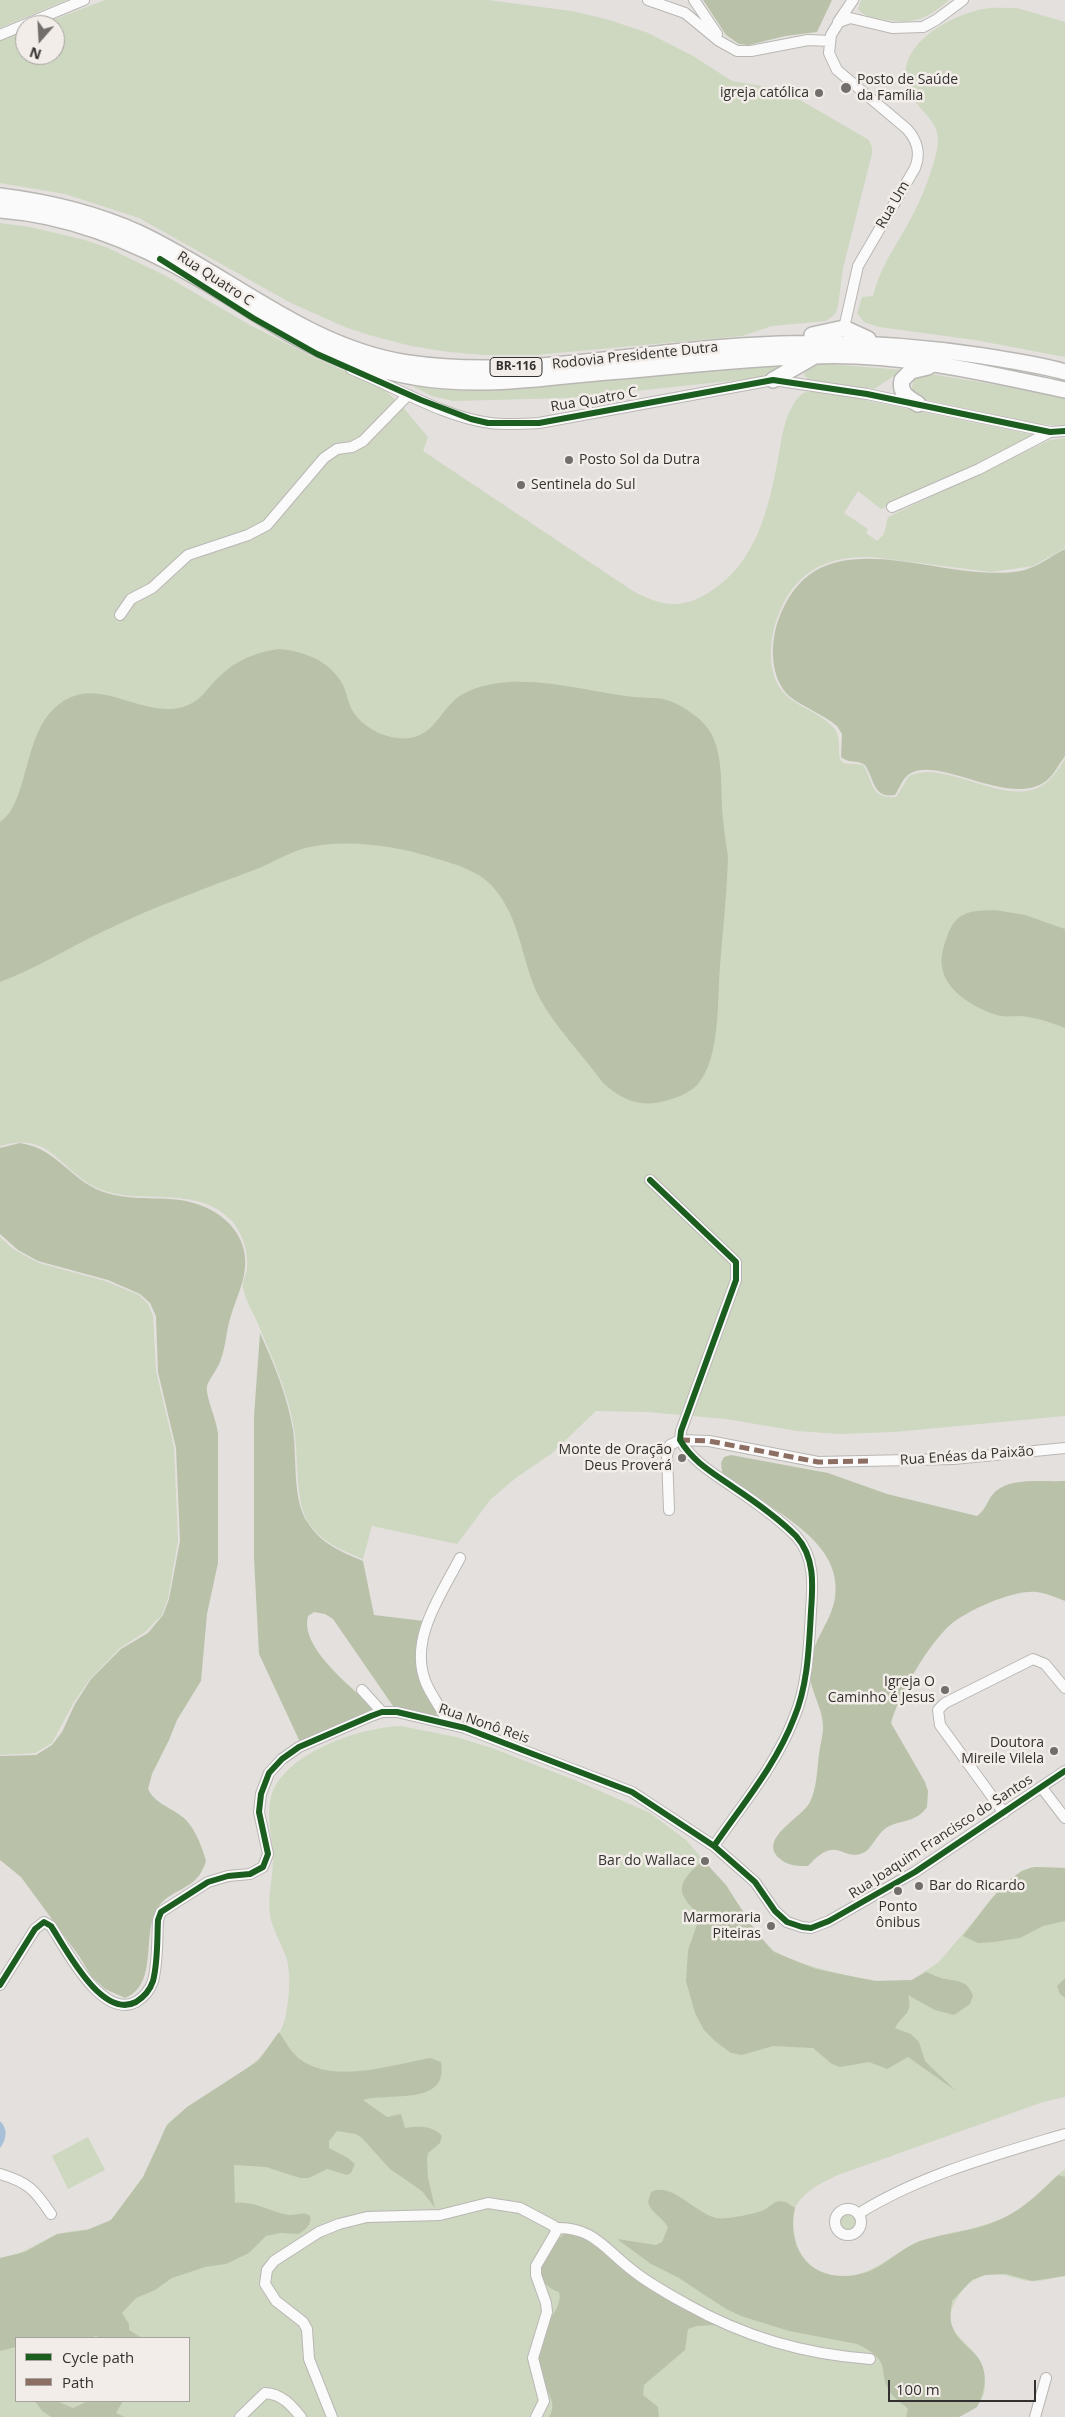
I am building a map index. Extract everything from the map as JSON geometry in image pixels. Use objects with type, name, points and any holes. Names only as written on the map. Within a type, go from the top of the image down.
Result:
[{"type":"highway","name":"Rodovia Presidente Dutra","points":[[0,196],[74,210],[137,232],[190,260],[310,331],[357,351],[405,362],[466,369],[492,368],[756,345],[824,341],[912,346],[1042,365],[1065,372]]},
{"type":"highway","name":"Rodovia Presidente Dutra","points":[[0,210],[39,214],[126,243],[188,272],[280,327],[331,354],[354,363],[415,377],[458,382],[514,381],[816,356],[909,360],[950,366],[1065,390]]},
{"type":"highway","points":[[756,345],[844,328],[882,343]]},
{"type":"highway","points":[[773,380],[816,356]]},
{"type":"highway","points":[[918,404],[903,393],[901,384],[904,377],[919,368],[950,366]]},
{"type":"street","points":[[0,35],[84,0]]},
{"type":"street","points":[[648,0],[685,13],[727,46],[745,52],[778,44],[808,40],[830,40],[838,23],[853,0]]},
{"type":"street","points":[[694,0],[727,46]]},
{"type":"street","points":[[838,23],[850,18],[892,28],[916,28],[936,20],[963,0]]},
{"type":"street","name":"Rua Um","points":[[830,40],[830,58],[837,70],[910,132],[917,145],[918,158],[915,168],[858,266],[844,328]]},
{"type":"street","name":"Rua Quatro C","points":[[160,259],[253,318],[317,354],[420,400],[471,419],[488,423],[539,423],[773,380],[867,394],[1050,432],[1065,432]]},
{"type":"street","points":[[120,614],[131,599],[152,588],[188,555],[248,535],[267,525],[324,458],[337,449],[352,446],[363,441],[406,397]]},
{"type":"street","points":[[892,507],[979,469],[1050,432]]},
{"type":"street","points":[[650,1180],[736,1262],[736,1280],[683,1424],[680,1440],[694,1459],[792,1532],[808,1551],[811,1565],[810,1642],[801,1695],[795,1717],[785,1741],[714,1846]]},
{"type":"street","points":[[669,1510],[666,1455],[670,1445],[680,1440]]},
{"type":"street","name":"Rua Enéas da Paixão","points":[[680,1440],[709,1441],[818,1462],[954,1460],[1065,1448]]},
{"type":"street","points":[[448,1723],[443,1709],[426,1683],[421,1654],[425,1628],[430,1615],[460,1558]]},
{"type":"street","points":[[1004,1813],[940,1725],[938,1710],[946,1703],[1030,1660],[1037,1660],[1045,1664],[1064,1683]]},
{"type":"street","points":[[362,1690],[382,1712]]},
{"type":"street","name":"Rua Nonô Reis","points":[[0,1985],[38,1925],[43,1922],[48,1923],[87,1978],[103,1997],[120,2005],[128,2005],[139,2000],[148,1992],[153,1981],[158,1920],[161,1912],[208,1882],[220,1877],[255,1872],[265,1863],[268,1849],[259,1805],[262,1787],[269,1773],[299,1746],[382,1712],[414,1714],[492,1737],[632,1792],[714,1846]]},
{"type":"street","name":"Rua Joaquim Francisco do Santos","points":[[714,1846],[755,1882],[782,1918],[797,1926],[811,1928],[862,1904],[908,1877],[1065,1771]]},
{"type":"street","points":[[1042,1788],[1065,1818]]},
{"type":"street","points":[[858,2214],[885,2197],[916,2184],[1065,2134]]},
{"type":"street","points":[[0,2174],[20,2180],[36,2191],[51,2214]]},
{"type":"street","points":[[332,2417],[310,2359],[307,2330],[303,2322],[276,2301],[265,2284],[267,2270],[274,2261],[319,2232],[340,2224],[367,2217],[440,2215],[488,2203],[520,2208],[548,2221],[555,2228],[572,2228],[586,2232],[656,2286],[739,2330],[787,2346],[870,2359]]},
{"type":"street","points":[[536,2417],[544,2401],[533,2358],[547,2312],[546,2303],[536,2275],[536,2266],[554,2238],[555,2228]]},
{"type":"street","points":[[1035,2417],[1046,2378]]},
{"type":"street","points":[[240,2417],[265,2393],[273,2393],[283,2398],[301,2417]]},
{"type":"green space","points":[[0,0],[67,0],[31,15],[15,15],[15,22],[0,28]]},
{"type":"green space","points":[[105,0],[488,0],[571,11],[606,19],[648,33],[693,56],[732,81],[768,87],[800,100],[869,140],[872,154],[843,268],[838,306],[835,314],[826,321],[772,326],[742,336],[535,355],[484,355],[449,352],[411,346],[345,327],[291,303],[139,218],[65,194],[0,183],[0,41],[15,35],[15,65],[65,65],[65,15]]},
{"type":"green space","points":[[703,0],[832,0],[817,32],[785,36],[749,45],[739,44],[726,35]]},
{"type":"green space","points":[[861,0],[949,0],[933,12],[918,19],[893,21],[866,15],[858,9]]},
{"type":"green space","points":[[1017,8],[1065,22],[1065,357],[975,340],[879,327],[864,322],[857,313],[862,297],[873,296],[886,262],[918,203],[936,154],[938,143],[934,125],[912,97],[908,88],[906,73],[909,59],[916,46],[927,35],[955,18],[983,9]]},
{"type":"green space","points":[[0,223],[30,227],[85,240],[108,248],[164,275],[250,325],[315,358],[382,387],[401,405],[428,437],[423,451],[633,591],[662,603],[679,604],[708,593],[738,567],[749,552],[770,498],[788,415],[797,399],[803,393],[812,391],[846,396],[1033,435],[981,463],[881,509],[858,491],[844,513],[868,529],[866,533],[877,541],[884,534],[888,517],[1050,440],[1065,438],[1065,548],[1033,566],[991,572],[872,557],[853,557],[822,565],[797,583],[788,595],[780,610],[774,628],[771,655],[774,675],[781,689],[787,696],[832,726],[838,736],[841,760],[846,764],[863,765],[874,788],[881,795],[896,797],[909,776],[925,772],[943,774],[1017,792],[1033,790],[1051,779],[1065,759],[1065,1416],[894,1432],[840,1434],[797,1431],[726,1419],[647,1412],[596,1411],[551,1454],[517,1477],[491,1499],[457,1544],[372,1526],[363,1559],[334,1546],[315,1531],[305,1516],[301,1505],[295,1440],[288,1402],[275,1364],[244,1292],[243,1283],[247,1269],[246,1249],[238,1230],[231,1220],[217,1209],[201,1202],[166,1197],[131,1196],[97,1188],[83,1180],[53,1154],[31,1144],[17,1143],[0,1146]]},
{"type":"green space","points":[[797,360],[758,378],[569,398],[453,401],[432,396],[412,386],[460,388]]},
{"type":"green space","points":[[816,363],[903,370],[874,389],[809,380],[804,375],[805,370]]},
{"type":"green space","points":[[924,373],[1065,396],[1065,426],[1038,424],[918,398],[911,392],[914,378]]},
{"type":"green space","points":[[1065,549],[1065,756],[1049,779],[1031,788],[1014,789],[996,786],[940,771],[924,770],[908,775],[895,795],[882,794],[875,786],[865,765],[841,757],[842,734],[837,726],[789,696],[778,680],[773,660],[773,650],[778,621],[796,588],[819,569],[847,560],[879,559],[982,572],[1014,572],[1035,566]]},
{"type":"green space","points":[[279,649],[305,654],[321,661],[342,683],[351,708],[359,719],[370,728],[390,737],[411,738],[421,734],[437,721],[450,704],[469,691],[509,682],[550,684],[633,697],[666,700],[686,709],[706,726],[714,740],[720,762],[723,819],[728,856],[718,1011],[714,1044],[711,1059],[705,1073],[694,1088],[676,1098],[661,1102],[644,1103],[622,1097],[609,1088],[561,1030],[539,997],[515,925],[502,898],[492,886],[472,871],[417,853],[387,847],[339,844],[310,847],[295,851],[261,867],[139,915],[0,982],[0,822],[9,814],[15,803],[34,741],[49,714],[66,700],[83,694],[100,694],[153,708],[170,709],[188,705],[199,698],[220,676],[235,664],[251,656]]},
{"type":"green space","points":[[995,910],[1025,915],[1065,929],[1065,1028],[1033,1018],[1003,1016],[983,1010],[964,999],[944,976],[942,959],[944,947],[955,922],[965,914]]},
{"type":"green space","points":[[20,1143],[45,1152],[85,1183],[110,1194],[133,1198],[178,1200],[200,1205],[211,1210],[229,1223],[241,1241],[244,1252],[244,1275],[229,1324],[223,1354],[207,1386],[218,1434],[218,1563],[207,1614],[201,1681],[177,1720],[152,1774],[148,1789],[155,1798],[189,1823],[203,1850],[206,1861],[196,1879],[161,1903],[156,1911],[150,1934],[146,1972],[142,1983],[135,1992],[125,1998],[105,1989],[92,1977],[79,1956],[21,1877],[0,1860],[0,1756],[36,1755],[52,1745],[62,1732],[75,1704],[91,1679],[121,1649],[148,1633],[163,1615],[169,1599],[180,1541],[176,1448],[158,1372],[156,1316],[150,1303],[140,1294],[108,1280],[38,1261],[18,1250],[0,1234],[0,1148]]},
{"type":"green space","points":[[0,1237],[13,1249],[39,1263],[105,1281],[139,1295],[148,1304],[153,1316],[156,1371],[174,1447],[178,1541],[168,1598],[162,1615],[145,1632],[120,1648],[90,1679],[74,1702],[52,1743],[35,1753],[0,1755]]},
{"type":"green space","points":[[260,1333],[280,1380],[287,1404],[293,1430],[297,1491],[303,1514],[319,1537],[340,1551],[363,1561],[374,1615],[424,1621],[418,1651],[442,1717],[393,1706],[333,1619],[325,1614],[314,1612],[308,1616],[308,1629],[312,1642],[320,1655],[331,1668],[377,1711],[300,1742],[259,1654],[254,1558],[254,1416]]},
{"type":"green space","points":[[731,1455],[828,1473],[887,1494],[977,1516],[993,1494],[1003,1487],[1019,1482],[1065,1481],[1065,1601],[1036,1592],[1015,1594],[979,1607],[958,1619],[941,1634],[907,1685],[891,1723],[925,1782],[928,1791],[927,1807],[918,1816],[886,1828],[869,1849],[863,1853],[856,1855],[838,1850],[826,1851],[808,1866],[804,1866],[786,1863],[774,1851],[774,1843],[777,1836],[806,1808],[814,1791],[823,1723],[811,1684],[811,1658],[817,1640],[833,1608],[835,1576],[827,1557],[796,1524],[722,1472],[721,1463],[724,1457]]},
{"type":"green space","points":[[401,1726],[456,1737],[489,1747],[577,1781],[650,1813],[686,1840],[725,1885],[767,1947],[793,1961],[847,1976],[885,1982],[912,1980],[939,1962],[1005,1884],[1022,1870],[1036,1867],[1065,1868],[1065,2097],[1043,2102],[838,2175],[809,2191],[799,2201],[794,2212],[793,2225],[796,2241],[799,2250],[808,2263],[822,2272],[831,2275],[853,2275],[873,2269],[919,2242],[977,2227],[1007,2216],[1025,2205],[1065,2169],[1065,2276],[1035,2281],[998,2274],[986,2275],[967,2285],[953,2307],[950,2316],[951,2324],[959,2337],[977,2357],[985,2376],[983,2396],[974,2409],[959,2417],[0,2417],[0,2258],[24,2251],[57,2235],[99,2226],[112,2219],[132,2196],[143,2178],[157,2151],[163,2132],[169,2123],[237,2075],[269,2048],[280,2032],[286,2014],[289,1994],[287,1960],[271,1920],[270,1912],[273,1862],[269,1819],[271,1797],[278,1781],[291,1767],[307,1755],[345,1737],[366,1731]]},
{"type":"green space","points":[[703,1860],[726,1885],[756,1932],[774,1952],[816,1969],[875,1981],[912,1980],[926,1972],[940,1978],[959,1981],[966,1985],[973,1996],[970,2004],[954,2015],[935,2010],[908,1995],[909,2006],[907,2013],[895,2028],[911,2034],[919,2042],[925,2061],[956,2091],[908,2057],[887,2069],[869,2062],[840,2067],[832,2064],[813,2048],[773,2046],[742,2055],[731,2053],[716,2042],[704,2030],[695,2013],[686,1981],[688,1950],[700,1916],[685,1900],[682,1886],[687,1876]]},
{"type":"green space","points":[[1036,1867],[1065,1868],[1065,1921],[1043,1926],[1020,1938],[994,1942],[978,1943],[963,1936],[986,1905],[1005,1884],[1015,1876]]},
{"type":"green space","points":[[1065,1978],[1065,1998],[1060,1994],[1057,1986]]},
{"type":"green space","points":[[279,2032],[292,2051],[301,2060],[315,2067],[330,2071],[364,2071],[430,2058],[441,2062],[441,2076],[436,2086],[427,2092],[363,2100],[387,2117],[401,2114],[405,2128],[430,2128],[442,2136],[440,2143],[428,2153],[427,2159],[428,2178],[435,2208],[422,2191],[390,2169],[362,2138],[356,2134],[337,2131],[329,2141],[329,2148],[355,2164],[351,2173],[347,2175],[327,2169],[309,2178],[300,2178],[266,2167],[234,2165],[235,2203],[249,2203],[290,2215],[305,2214],[310,2216],[309,2224],[299,2234],[280,2233],[266,2236],[249,2253],[226,2264],[205,2267],[172,2278],[155,2290],[136,2298],[122,2313],[129,2324],[129,2330],[140,2337],[97,2337],[96,2335],[94,2337],[15,2337],[15,2347],[0,2351],[0,2258],[25,2252],[57,2234],[87,2230],[111,2220],[143,2177],[167,2125],[187,2107],[258,2061]]},
{"type":"green space","points":[[88,2137],[105,2170],[68,2189],[52,2156]]},
{"type":"green space","points":[[1058,2175],[1065,2177],[1065,2276],[1032,2281],[1006,2274],[985,2275],[972,2280],[952,2301],[952,2325],[960,2339],[980,2361],[985,2381],[977,2407],[959,2417],[906,2417],[908,2409],[893,2396],[885,2380],[881,2362],[869,2351],[857,2344],[789,2331],[741,2316],[726,2309],[679,2278],[651,2264],[617,2239],[656,2245],[662,2242],[668,2227],[649,2206],[648,2202],[651,2192],[659,2190],[675,2194],[716,2218],[752,2214],[762,2211],[778,2201],[786,2202],[795,2208],[793,2227],[795,2239],[799,2251],[809,2264],[827,2274],[837,2276],[858,2275],[878,2267],[909,2246],[920,2241],[976,2228],[1012,2214],[1030,2201]]},
{"type":"green space","points":[[844,2212],[852,2212],[858,2218],[858,2226],[852,2232],[844,2232],[838,2226],[838,2218]]},
{"type":"green space","points":[[568,2232],[580,2233],[716,2325],[697,2326],[688,2329],[685,2350],[644,2385],[643,2395],[658,2407],[659,2417],[549,2417],[552,2403],[539,2376],[537,2362],[544,2331],[557,2307],[560,2297],[559,2292],[549,2287],[543,2281],[540,2269],[551,2248]]},
{"type":"green space","points":[[36,2402],[59,2402],[73,2408],[86,2402],[122,2402],[116,2413],[125,2417],[51,2417],[42,2411]]},
{"type":"water","points":[[0,2121],[6,2134],[0,2148]]},
{"type":"marked path","points":[[680,1440],[709,1441],[818,1462],[869,1461]]},
{"type":"cycle path","points":[[160,259],[253,318],[317,354],[421,400],[471,419],[488,423],[539,423],[773,380],[867,394],[1050,432],[1065,431]]},
{"type":"cycle path","points":[[650,1180],[736,1262],[736,1280],[681,1431],[680,1440],[691,1455],[704,1466],[766,1510],[796,1536],[807,1553],[811,1571],[812,1591],[808,1652],[805,1679],[799,1705],[778,1752],[714,1846]]},
{"type":"cycle path","points":[[0,1985],[35,1929],[44,1922],[51,1926],[76,1965],[98,1992],[110,2001],[123,2005],[139,2000],[148,1990],[155,1974],[158,1920],[161,1912],[208,1882],[228,1876],[250,1874],[263,1867],[268,1854],[259,1812],[261,1794],[269,1773],[282,1759],[299,1747],[382,1712],[397,1712],[465,1728],[632,1792],[714,1846],[755,1882],[775,1911],[787,1922],[811,1928],[829,1921],[915,1872],[1065,1771]]},
{"type":"place","name":"Posto de Saúde da Família","points":[[846,88]]},
{"type":"place","name":"igreja católica","points":[[819,93]]},
{"type":"place","name":"Posto Sol da Dutra","points":[[569,460]]},
{"type":"place","name":"Sentinela do Sul","points":[[521,485]]},
{"type":"place","name":"Monte de Oração Deus Proverá","points":[[682,1458]]},
{"type":"place","name":"Igreja O Caminho é Jesus","points":[[945,1690]]},
{"type":"place","name":"Doutora Mireile Vilela","points":[[1054,1751]]},
{"type":"place","name":"Bar do Wallace","points":[[705,1861]]},
{"type":"place","name":"Bar do Ricardo","points":[[919,1886]]},
{"type":"place","name":"Ponto ônibus","points":[[898,1891]]},
{"type":"place","name":"Marmoraria Piteiras","points":[[771,1926]]}]
